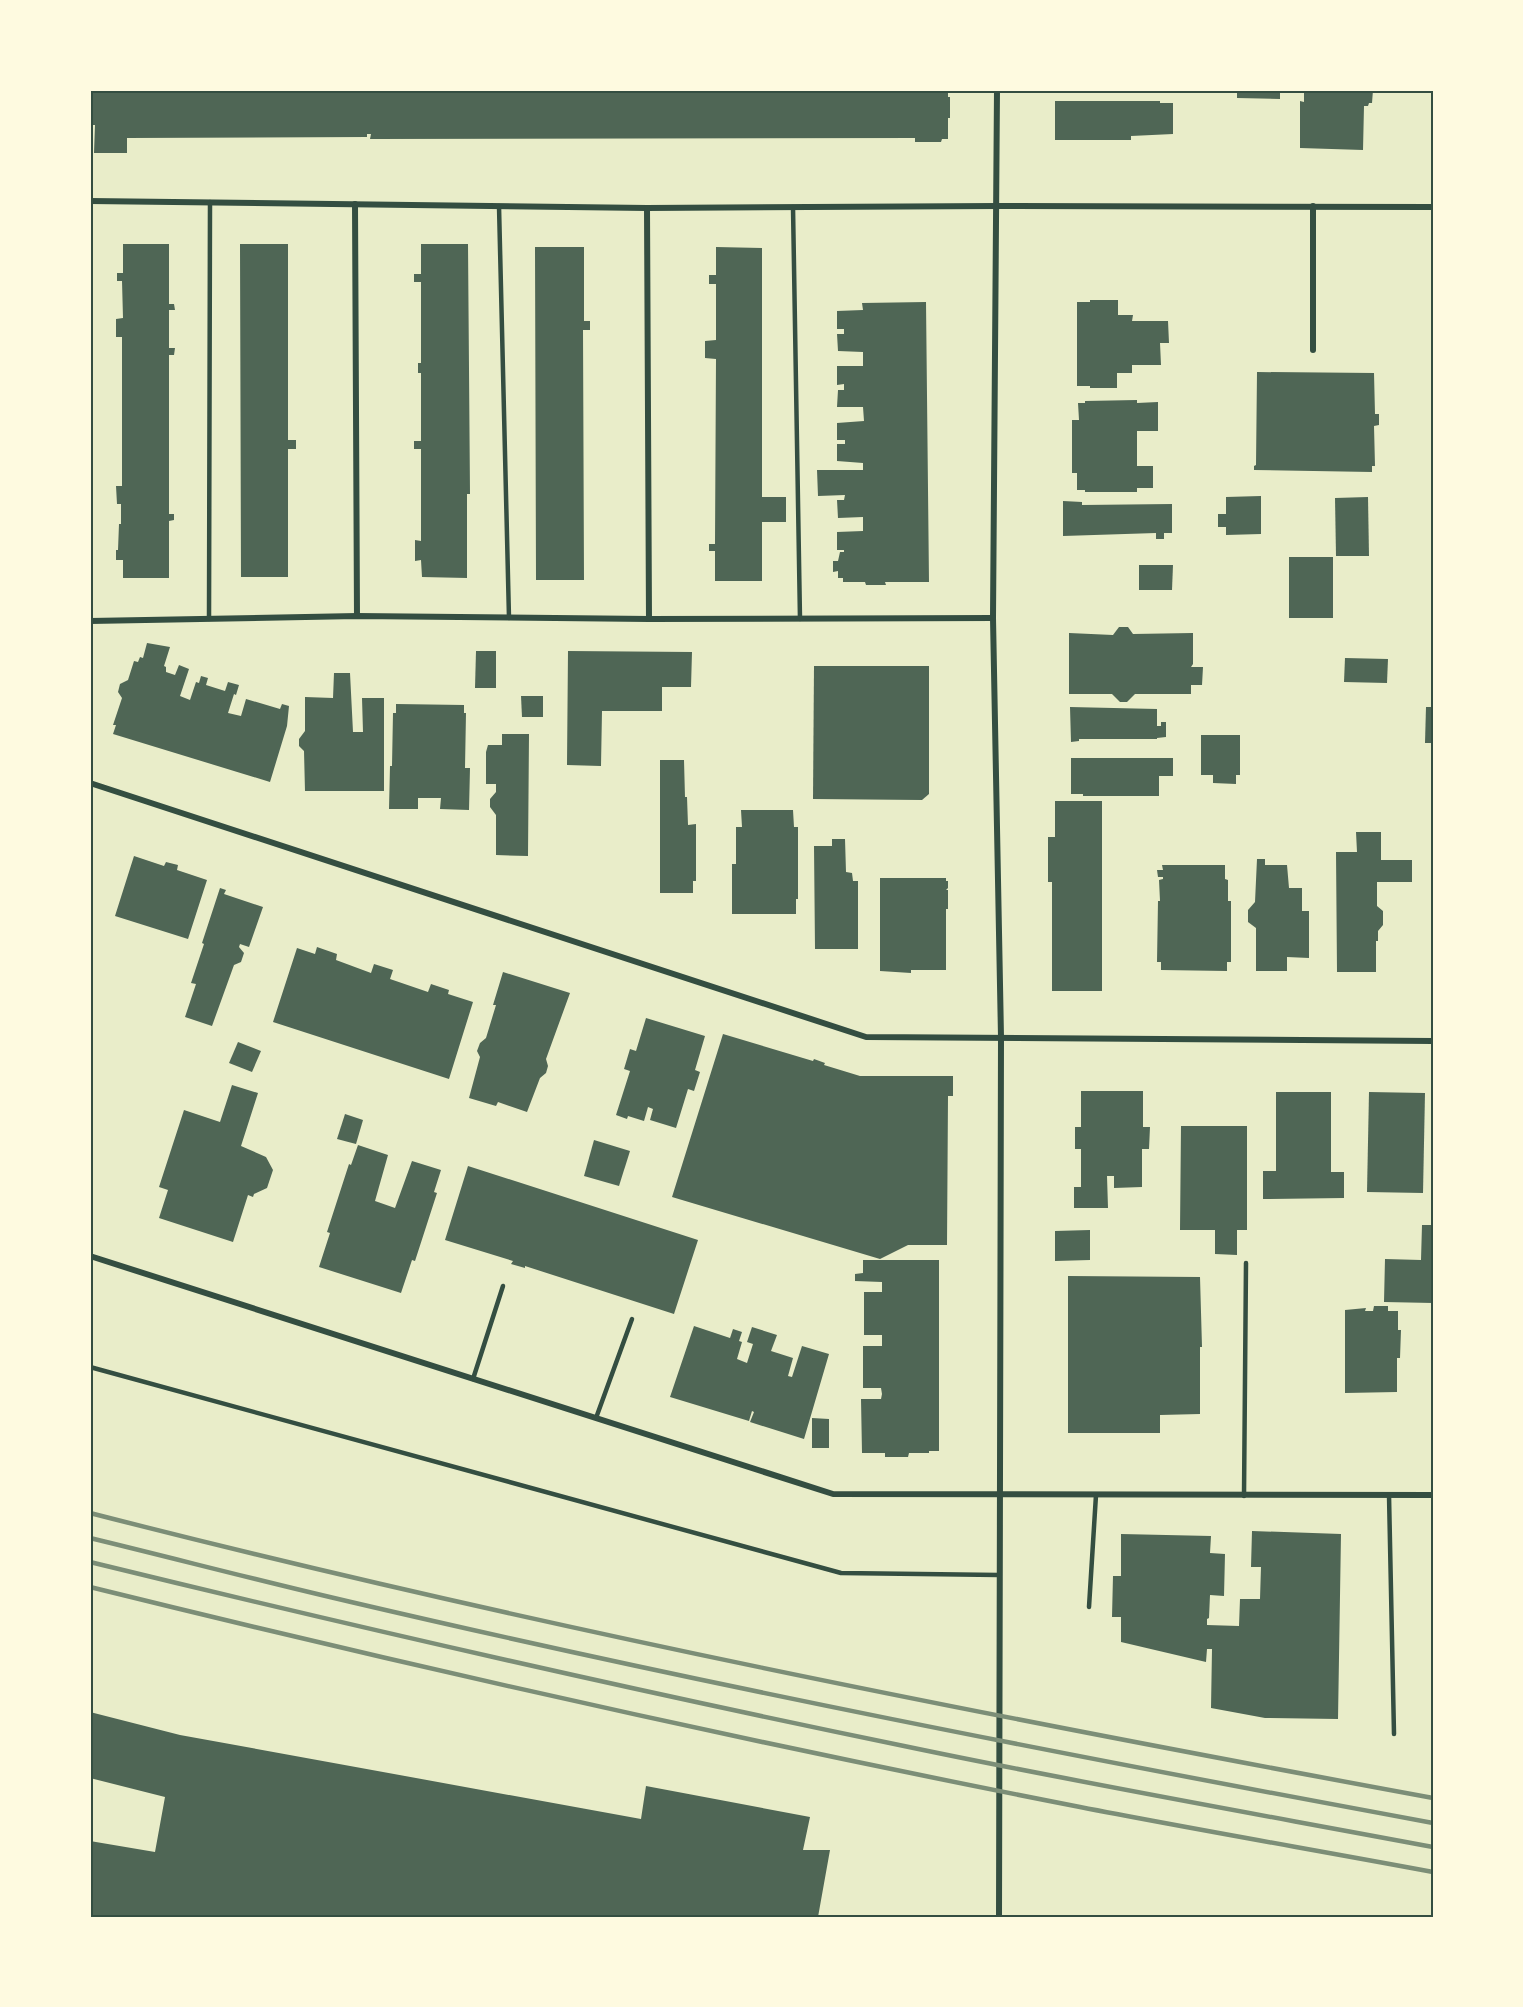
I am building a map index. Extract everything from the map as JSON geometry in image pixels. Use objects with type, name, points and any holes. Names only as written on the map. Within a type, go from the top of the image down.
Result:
[{"type":"street","points":[[997,90],[993,618],[1001,1037],[999,1917]]},
{"type":"street","points":[[90,201],[647,208],[1433,207]]},
{"type":"street","points":[[355,204],[357,616]]},
{"type":"street","points":[[1313,206],[1313,350]]},
{"type":"street","points":[[647,208],[649,619]]},
{"type":"street","points":[[90,621],[357,616],[649,619],[993,618]]},
{"type":"street","points":[[90,783],[866,1037],[1433,1041]]},
{"type":"street","points":[[90,1256],[833,1494],[1433,1495]]},
{"type":"lane","points":[[209,619],[210,202]]},
{"type":"lane","points":[[500,206],[509,618]]},
{"type":"lane","points":[[793,207],[800,619]]},
{"type":"lane","points":[[1244,1496],[1246,1263]]},
{"type":"lane","points":[[473,1379],[503,1286]]},
{"type":"lane","points":[[596,1418],[632,1319]]},
{"type":"lane","points":[[90,1367],[841,1573],[999,1575]]},
{"type":"lane","points":[[1089,1607],[1096,1495]]},
{"type":"lane","points":[[1389,1495],[1394,1734]]},
{"type":"building","points":[[90,90],[948,90],[950,118],[948,118],[948,139],[942,139],[941,142],[915,142],[915,138],[370,139],[371,134],[367,134],[367,137],[127,138],[127,153],[94,153],[95,125],[90,125]]},
{"type":"building","points":[[1237,90],[1280,90],[1280,99],[1237,98]]},
{"type":"building","points":[[1304,90],[1373,90],[1372,103],[1364,106],[1363,150],[1300,148],[1300,101],[1304,102]]},
{"type":"building","points":[[1055,101],[1173,103],[1173,134],[1131,136],[1131,140],[1055,140]]},
{"type":"building","points":[[123,244],[169,244],[169,304],[174,304],[175,310],[169,310],[169,348],[175,348],[174,355],[169,355],[169,514],[174,514],[174,520],[169,521],[169,578],[123,578],[123,560],[116,560],[119,524],[121,524],[121,504],[117,504],[116,486],[122,486],[122,337],[116,337],[116,319],[123,318],[122,281],[117,281],[117,273],[123,273]]},
{"type":"building","points":[[240,244],[288,244],[288,440],[296,440],[296,449],[288,449],[288,577],[241,577]]},
{"type":"building","points":[[421,244],[468,244],[470,494],[467,494],[467,578],[422,577],[421,560],[415,561],[415,540],[421,541],[421,449],[414,449],[414,441],[421,441],[421,373],[418,373],[418,363],[421,363],[421,282],[414,282],[414,274],[421,274]]},
{"type":"building","points":[[535,247],[584,247],[584,321],[590,321],[590,330],[583,330],[584,580],[536,580]]},
{"type":"building","points":[[716,247],[762,248],[762,497],[786,497],[786,522],[762,522],[762,581],[715,581],[715,551],[709,551],[709,544],[715,544],[716,359],[705,358],[705,341],[716,340],[716,284],[709,284],[709,275],[716,275]]},
{"type":"building","points":[[1090,300],[1118,300],[1118,315],[1133,315],[1132,321],[1168,321],[1169,343],[1160,343],[1161,365],[1132,365],[1132,373],[1117,373],[1117,388],[1077,386],[1077,302],[1090,302]]},
{"type":"building","points":[[926,302],[929,582],[885,582],[886,585],[866,585],[865,582],[843,582],[843,578],[838,578],[838,571],[833,572],[833,561],[838,561],[840,552],[844,552],[844,550],[837,550],[837,532],[863,531],[863,517],[838,518],[837,500],[844,500],[845,495],[818,496],[817,470],[863,470],[863,463],[837,461],[837,444],[845,444],[845,440],[837,440],[837,423],[864,421],[863,407],[837,407],[838,390],[844,390],[844,384],[837,385],[837,366],[863,366],[863,352],[838,351],[837,334],[844,334],[844,329],[837,329],[837,311],[863,310],[862,303]]},
{"type":"building","points":[[1257,372],[1374,373],[1375,414],[1379,414],[1379,425],[1374,426],[1375,466],[1372,466],[1372,472],[1254,470],[1256,465]]},
{"type":"building","points":[[1137,400],[1137,403],[1158,402],[1158,431],[1137,431],[1137,466],[1153,466],[1153,488],[1137,488],[1137,492],[1077,490],[1077,473],[1072,473],[1072,420],[1079,420],[1078,403]]},
{"type":"building","points":[[1261,496],[1261,534],[1226,535],[1226,527],[1218,527],[1218,514],[1226,514],[1226,497]]},
{"type":"building","points":[[1368,497],[1369,556],[1336,556],[1335,498]]},
{"type":"building","points":[[1063,501],[1082,502],[1082,505],[1172,504],[1172,533],[1164,533],[1164,539],[1156,539],[1156,533],[1063,536]]},
{"type":"building","points":[[1289,557],[1333,557],[1333,618],[1289,618]]},
{"type":"building","points":[[1139,565],[1173,565],[1172,590],[1139,590]]},
{"type":"building","points":[[1119,627],[1128,627],[1133,634],[1193,633],[1193,664],[1191,667],[1203,667],[1202,685],[1191,685],[1191,694],[1135,694],[1127,702],[1120,702],[1112,694],[1069,694],[1069,633],[1113,635]]},
{"type":"building","points":[[147,643],[170,647],[164,666],[166,672],[175,675],[179,665],[189,669],[180,696],[190,700],[196,682],[199,683],[201,676],[208,678],[206,685],[225,691],[228,682],[239,685],[228,713],[241,716],[246,699],[280,709],[282,704],[289,706],[287,726],[270,782],[113,734],[116,725],[113,725],[122,698],[118,692],[120,684],[128,680],[134,661],[138,662],[140,657],[143,658]]},
{"type":"building","points":[[476,651],[496,651],[496,688],[475,688]]},
{"type":"building","points":[[568,651],[692,652],[691,687],[662,687],[662,711],[602,711],[601,766],[567,765]]},
{"type":"building","points":[[1345,658],[1388,659],[1387,683],[1344,682]]},
{"type":"building","points":[[814,666],[929,666],[929,794],[922,800],[813,799]]},
{"type":"building","points":[[334,673],[350,673],[353,732],[363,732],[362,698],[384,698],[384,791],[305,791],[304,751],[299,746],[299,739],[305,731],[305,697],[333,698]]},
{"type":"building","points":[[521,696],[543,696],[543,717],[522,717]]},
{"type":"building","points":[[396,704],[464,705],[464,713],[466,713],[465,768],[470,768],[469,810],[440,809],[441,798],[418,798],[418,809],[389,809],[393,713],[396,713]]},
{"type":"building","points":[[1070,707],[1157,709],[1157,726],[1161,726],[1161,722],[1166,722],[1166,737],[1079,739],[1079,741],[1071,742]]},
{"type":"building","points":[[1426,707],[1433,707],[1433,743],[1425,743]]},
{"type":"building","points":[[502,734],[529,734],[528,856],[496,855],[496,815],[490,807],[490,799],[496,792],[496,784],[486,784],[486,752],[488,745],[502,745]]},
{"type":"building","points":[[1201,735],[1240,735],[1240,775],[1236,775],[1236,784],[1213,783],[1213,775],[1201,775]]},
{"type":"building","points":[[1071,758],[1173,758],[1173,776],[1159,776],[1159,796],[1071,794]]},
{"type":"building","points":[[660,760],[684,760],[688,825],[696,824],[696,881],[693,881],[693,893],[660,893]]},
{"type":"building","points":[[1055,801],[1102,801],[1102,991],[1052,991],[1052,882],[1048,882],[1048,837],[1055,837]]},
{"type":"building","points":[[741,810],[793,810],[794,827],[798,827],[796,914],[732,914],[732,864],[736,864],[736,827],[742,827]]},
{"type":"building","points":[[1356,832],[1381,832],[1381,860],[1412,860],[1412,882],[1377,882],[1377,906],[1383,911],[1383,925],[1378,931],[1378,941],[1376,941],[1376,972],[1337,972],[1336,852],[1357,852]]},
{"type":"building","points":[[832,839],[845,839],[846,872],[852,873],[853,881],[858,881],[858,949],[815,949],[814,846],[832,846]]},
{"type":"building","points":[[134,856],[164,866],[166,862],[178,865],[177,870],[207,880],[188,939],[115,916]]},
{"type":"building","points":[[1257,859],[1265,859],[1265,865],[1287,865],[1289,888],[1302,888],[1302,911],[1309,911],[1309,958],[1287,957],[1287,971],[1256,971],[1256,928],[1248,922],[1248,910],[1255,902]]},
{"type":"building","points":[[1162,865],[1225,865],[1228,901],[1231,901],[1231,962],[1227,962],[1227,971],[1161,970],[1161,962],[1157,962],[1158,901],[1160,901],[1159,880],[1163,877],[1158,877],[1157,870],[1163,870]]},
{"type":"building","points":[[880,878],[946,878],[948,881],[946,890],[948,890],[948,909],[946,909],[946,970],[911,970],[911,973],[880,971]]},
{"type":"building","points":[[220,888],[226,890],[224,894],[263,907],[249,947],[240,944],[239,947],[244,953],[241,962],[234,965],[212,1026],[185,1017],[196,984],[191,983]]},
{"type":"building","points":[[317,947],[337,954],[336,960],[371,973],[374,964],[393,970],[390,979],[428,992],[431,984],[449,990],[448,994],[473,1002],[449,1079],[273,1022],[297,948],[315,954]]},
{"type":"building","points":[[503,972],[570,993],[546,1059],[548,1066],[546,1073],[540,1078],[527,1112],[498,1102],[496,1106],[469,1098],[480,1057],[477,1051],[480,1043],[486,1038]]},
{"type":"building","points":[[646,1018],[705,1036],[695,1070],[700,1072],[694,1091],[688,1089],[676,1128],[650,1120],[653,1109],[648,1107],[644,1121],[616,1115],[630,1071],[624,1069],[630,1049],[636,1051]]},
{"type":"building","points":[[723,1034],[813,1061],[814,1059],[825,1063],[824,1065],[860,1076],[953,1076],[953,1096],[948,1096],[947,1245],[908,1245],[880,1259],[672,1197]]},
{"type":"building","points":[[238,1042],[261,1051],[252,1072],[229,1063]]},
{"type":"building","points":[[232,1085],[258,1093],[241,1146],[266,1157],[273,1170],[267,1188],[254,1194],[253,1197],[248,1195],[233,1242],[159,1218],[168,1190],[159,1187],[184,1110],[220,1122]]},
{"type":"building","points":[[1081,1091],[1143,1091],[1143,1127],[1150,1127],[1149,1149],[1142,1149],[1142,1187],[1114,1188],[1114,1176],[1107,1176],[1108,1208],[1074,1208],[1074,1187],[1081,1187],[1081,1149],[1075,1149],[1075,1127],[1081,1127]]},
{"type":"building","points":[[1276,1092],[1331,1092],[1331,1172],[1344,1172],[1344,1198],[1263,1199],[1263,1171],[1276,1171]]},
{"type":"building","points":[[1369,1092],[1425,1093],[1423,1193],[1367,1192]]},
{"type":"building","points":[[345,1114],[363,1120],[356,1144],[337,1139]]},
{"type":"building","points":[[1181,1126],[1247,1126],[1247,1230],[1237,1230],[1237,1255],[1215,1254],[1215,1230],[1180,1230]]},
{"type":"building","points":[[594,1140],[630,1151],[619,1186],[584,1176]]},
{"type":"building","points":[[358,1145],[388,1155],[375,1201],[395,1208],[412,1161],[441,1170],[434,1192],[437,1193],[415,1261],[412,1260],[401,1293],[319,1267],[330,1233],[327,1232],[349,1164],[351,1165]]},
{"type":"building","points":[[468,1166],[698,1240],[674,1314],[525,1266],[525,1268],[511,1264],[513,1261],[445,1240]]},
{"type":"building","points":[[1422,1225],[1433,1225],[1433,1303],[1384,1302],[1385,1259],[1421,1260]]},
{"type":"building","points":[[1090,1230],[1090,1260],[1055,1261],[1055,1231]]},
{"type":"building","points":[[863,1260],[939,1260],[939,1451],[909,1453],[908,1457],[885,1457],[885,1453],[862,1453],[861,1399],[881,1399],[882,1394],[881,1388],[863,1388],[863,1346],[882,1346],[882,1335],[864,1335],[864,1292],[882,1292],[882,1282],[855,1281],[855,1274],[863,1273]]},
{"type":"building","points":[[1068,1276],[1200,1277],[1202,1347],[1200,1347],[1200,1414],[1160,1415],[1160,1433],[1068,1433]]},
{"type":"building","points":[[1374,1306],[1388,1306],[1388,1311],[1398,1311],[1398,1330],[1401,1330],[1400,1358],[1397,1358],[1397,1392],[1345,1393],[1345,1310],[1366,1308],[1365,1311],[1373,1311]]},
{"type":"building","points":[[694,1326],[730,1338],[733,1329],[742,1332],[739,1341],[742,1342],[737,1359],[747,1363],[753,1344],[747,1342],[752,1327],[777,1335],[771,1351],[793,1358],[788,1376],[792,1377],[802,1346],[829,1354],[804,1439],[750,1422],[754,1412],[752,1411],[749,1421],[670,1397]]},
{"type":"building","points":[[812,1418],[829,1419],[829,1448],[812,1448]]},
{"type":"building","points":[[1252,1531],[1341,1534],[1338,1719],[1265,1718],[1211,1708],[1212,1649],[1207,1649],[1206,1662],[1121,1642],[1121,1617],[1112,1617],[1113,1576],[1121,1576],[1121,1534],[1211,1536],[1210,1553],[1225,1554],[1224,1596],[1210,1595],[1207,1625],[1239,1626],[1240,1599],[1260,1599],[1261,1567],[1251,1567]]},
{"type":"building","points":[[90,1712],[180,1735],[641,1819],[646,1786],[810,1817],[803,1850],[830,1850],[818,1917],[90,1917],[90,1841],[155,1852],[165,1797],[90,1778]]},
{"type":"railway","points":[[90,1513],[424,1594],[759,1667],[1433,1798]]},
{"type":"railway","points":[[90,1538],[318,1594],[621,1663],[1026,1746],[1433,1823]]},
{"type":"railway","points":[[90,1562],[496,1658],[802,1725],[1036,1773],[1433,1847]]},
{"type":"railway","points":[[90,1587],[460,1675],[831,1757],[1124,1815],[1433,1872]]}]
